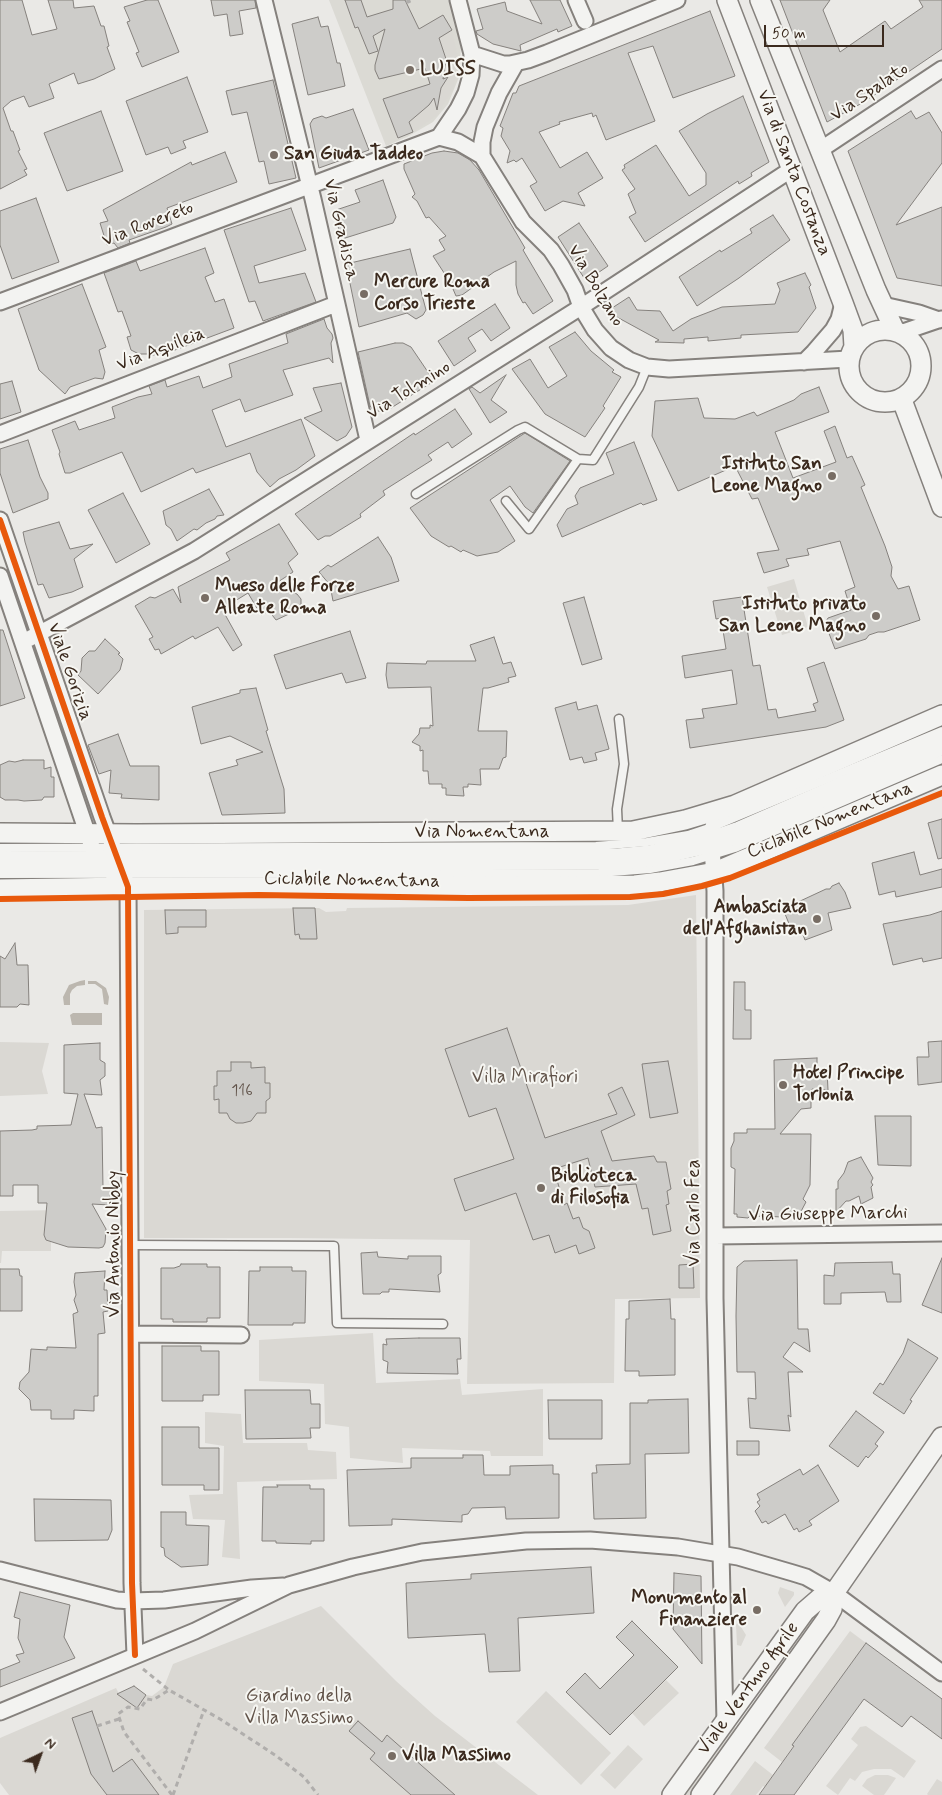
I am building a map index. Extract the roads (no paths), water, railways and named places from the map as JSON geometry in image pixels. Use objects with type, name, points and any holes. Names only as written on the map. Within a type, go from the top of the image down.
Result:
[{"type":"main road","name":"Via Nomentana","points":[[0,862],[110,858],[618,859],[713,849],[740,832],[942,744]]},
{"type":"street","name":"Via Gradisca","points":[[264,0],[310,186],[368,440]]},
{"type":"street","points":[[458,0],[472,54],[471,75],[466,93],[458,109],[439,137],[458,142],[482,156]]},
{"type":"street","points":[[576,0],[585,21]]},
{"type":"street","points":[[472,54],[497,63],[516,63],[548,53],[677,0]]},
{"type":"street","name":"Via di Santa Costanza","points":[[727,0],[843,303],[852,330],[852,353]]},
{"type":"street","name":"Via di Santa Costanza","points":[[760,0],[883,305],[898,332]]},
{"type":"street","points":[[482,156],[483,132],[499,92],[516,63]]},
{"type":"street","name":"Via Spalato","points":[[820,150],[942,69]]},
{"type":"street","name":"Via Rovereto","points":[[0,302],[439,137]]},
{"type":"street","name":"Via Bolzano","points":[[482,156],[523,222],[557,257],[595,330],[612,348],[629,360],[647,367],[669,369],[804,362],[852,353]]},
{"type":"street","name":"Via Tolmino","points":[[23,642],[194,551],[582,307],[792,169]]},
{"type":"street","points":[[804,362],[833,330],[839,319],[843,303]]},
{"type":"street","name":"Via Aquileia","points":[[0,434],[336,304]]},
{"type":"street","points":[[883,305],[941,319]]},
{"type":"street","points":[[898,332],[941,319]]},
{"type":"street","points":[[886,330],[898,332],[914,343],[918,350],[922,366],[918,382],[914,390],[902,400],[881,403],[871,400],[863,395],[851,379],[849,369],[852,353],[868,334],[886,330]]},
{"type":"street","points":[[902,400],[942,507]]},
{"type":"street","name":"Viale Gorizia","points":[[0,520],[3,536],[40,634],[110,858]]},
{"type":"street","name":"Viale Gorizia","points":[[0,576],[23,642],[110,858]]},
{"type":"street","name":"Via Nomentana","points":[[0,889],[110,858],[649,829],[724,809],[942,715]]},
{"type":"street","name":"Via Nomentana","points":[[0,833],[110,858],[609,886],[660,882],[713,849],[942,775]]},
{"type":"street","points":[[713,849],[724,809]]},
{"type":"street","name":"Via Carlo Fea","points":[[713,849],[715,1236],[725,1722]]},
{"type":"street","name":"Via Antonio Nibby","points":[[110,858],[130,1245],[132,1601],[135,1655]]},
{"type":"street","name":"Via Giuseppe Marchi","points":[[715,1236],[942,1233]]},
{"type":"street","points":[[131,1334],[241,1335]]},
{"type":"street","name":"Viale Ventuno Aprile","points":[[701,1795],[826,1620],[832,1609],[834,1593],[942,1437]]},
{"type":"street","points":[[0,1712],[227,1617],[289,1586],[353,1567],[422,1552],[526,1541],[606,1540],[678,1547],[721,1554],[800,1575],[834,1593],[942,1673]]},
{"type":"street","points":[[0,1570],[117,1600],[132,1601],[164,1600],[252,1588],[289,1586]]},
{"type":"street","name":"Viale Ventuno Aprile","points":[[672,1795],[805,1611],[820,1598],[834,1593]]},
{"type":"lane","points":[[416,494],[525,427],[578,460],[593,460],[639,387],[647,367]]},
{"type":"lane","points":[[506,501],[529,529],[578,460]]},
{"type":"lane","points":[[618,719],[624,764],[618,809],[618,832]]},
{"type":"lane","name":"Via Nomentana","points":[[713,849],[942,731]]},
{"type":"lane","name":"Via Nomentana","points":[[713,849],[735,848],[942,760]]},
{"type":"lane","name":"Via Nomentana","points":[[0,848],[110,858]]},
{"type":"lane","name":"Via Nomentana","points":[[0,874],[110,858]]},
{"type":"lane","points":[[130,1245],[334,1246],[337,1323],[443,1324]]},
{"type":"place","name":"LUISS","points":[[410,70]]},
{"type":"place","name":"San Giuda Taddeo","points":[[274,155]]},
{"type":"place","name":"Mercure Roma Corso Trieste","points":[[364,294]]},
{"type":"place","name":"Istituto San Leone Magno","points":[[832,476]]},
{"type":"place","name":"Mueso delle Forze Alleate Roma","points":[[205,598]]},
{"type":"place","name":"Istituto privato San Leone Magno","points":[[876,616]]},
{"type":"place","name":"Ambasciata dell'Afghanistan","points":[[817,919]]},
{"type":"place","name":"Hotel Principe Torlonia","points":[[783,1085]]},
{"type":"place","name":"Biblioteca di Filosofia","points":[[541,1188]]},
{"type":"place","name":"Monumento al Finanziere","points":[[757,1610]]},
{"type":"place","name":"Villa Massimo","points":[[392,1756]]},
{"type":"park label","name":"Villa Mirafiori","points":[[525,1078]]},
{"type":"park label","name":"Giardino della Villa Massimo","points":[[299,1708]]}]
